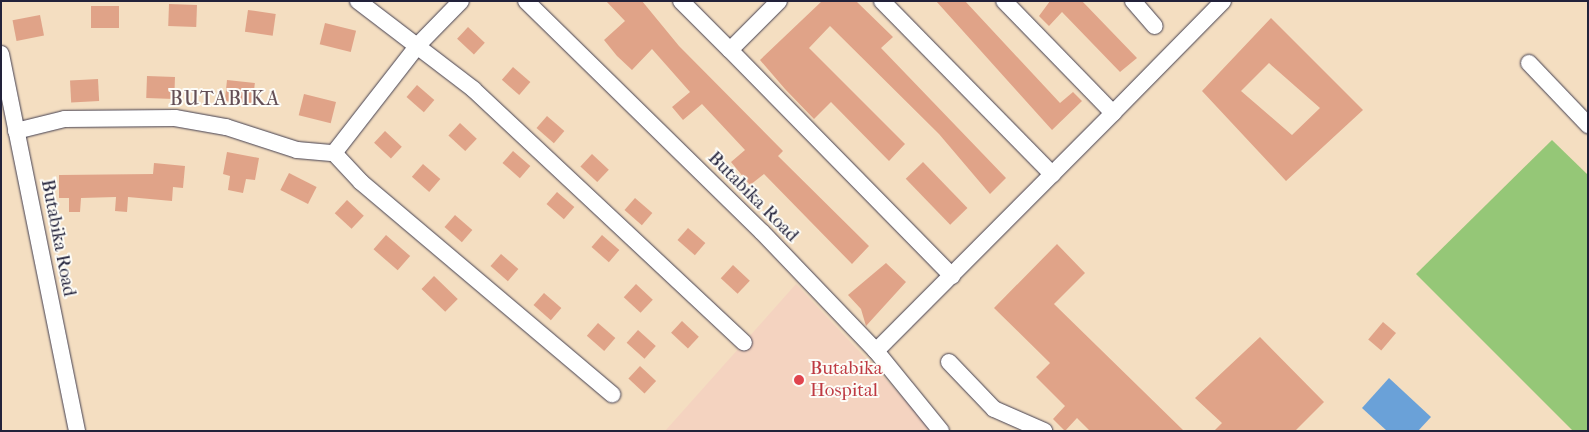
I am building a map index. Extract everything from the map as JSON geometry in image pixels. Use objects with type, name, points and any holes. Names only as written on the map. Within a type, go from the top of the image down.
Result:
[{"type":"street","points":[[358,1],[419,44],[473,89],[744,343]]},
{"type":"street","points":[[334,153],[419,44],[461,1]]},
{"type":"street","name":"Butabika Road","points":[[526,1],[762,232],[876,352],[941,431]]},
{"type":"street","points":[[680,1],[952,276]]},
{"type":"street","points":[[730,50],[779,1]]},
{"type":"street","points":[[882,1],[1052,174]]},
{"type":"street","points":[[1004,1],[1113,113]]},
{"type":"street","points":[[1133,1],[1155,26]]},
{"type":"street","points":[[876,352],[1223,1]]},
{"type":"street","name":"Butabika Road","points":[[1,54],[77,431]]},
{"type":"street","points":[[1528,63],[1588,125]]},
{"type":"street","points":[[16,132],[65,119],[175,118],[226,127],[297,150],[334,153],[361,182],[612,394]]},
{"type":"street","points":[[949,362],[994,409],[1044,431]]},
{"type":"shaded area","name":"Butabika Hospital","points":[[796,284],[922,418],[931,431],[665,431]]},
{"type":"green space","points":[[1552,140],[1588,175],[1588,431],[1573,431],[1416,274]]},
{"type":"water","points":[[1389,378],[1431,417],[1418,431],[1387,431],[1362,408]]},
{"type":"building","points":[[606,1],[642,1],[679,46],[783,151],[778,156],[869,246],[852,264],[764,174],[750,185],[731,162],[745,150],[702,104],[683,120],[672,107],[690,92],[652,49],[632,70],[617,56],[604,40],[625,21]]},
{"type":"building","points":[[822,1],[856,1],[893,37],[881,48],[1006,178],[990,194],[939,134],[830,26],[809,48],[905,144],[889,161],[831,102],[814,119],[785,89],[760,60]]},
{"type":"building","points":[[936,1],[965,1],[1060,103],[1073,92],[1082,101],[1052,130]]},
{"type":"building","points":[[1050,1],[1082,1],[1137,58],[1120,72],[1062,12],[1049,26],[1039,16]]},
{"type":"building","points":[[169,4],[197,5],[196,27],[168,26]]},
{"type":"building","points":[[91,6],[119,6],[119,28],[91,28]]},
{"type":"building","points":[[248,10],[276,14],[273,36],[245,32]]},
{"type":"building","points":[[40,15],[44,36],[17,41],[13,20]]},
{"type":"building","points":[[1271,18],[1363,110],[1286,181],[1202,91]],"holes":[[[1269,63],[1320,108],[1292,135],[1241,91]]]},
{"type":"building","points":[[325,23],[356,31],[351,52],[320,44]]},
{"type":"building","points":[[468,27],[485,43],[474,54],[457,39]]},
{"type":"building","points":[[513,67],[530,82],[519,95],[502,80]]},
{"type":"building","points":[[147,76],[175,77],[174,99],[146,98]]},
{"type":"building","points":[[98,79],[99,101],[71,102],[70,80]]},
{"type":"building","points":[[227,80],[255,83],[253,104],[225,101]]},
{"type":"building","points":[[417,85],[434,100],[424,112],[407,97]]},
{"type":"building","points":[[304,94],[336,102],[331,123],[299,115]]},
{"type":"building","points":[[547,116],[564,131],[554,143],[537,128]]},
{"type":"building","points":[[460,123],[477,139],[465,151],[448,135]]},
{"type":"building","points":[[385,131],[402,147],[391,158],[374,143]]},
{"type":"building","points":[[513,151],[530,166],[520,178],[503,163]]},
{"type":"building","points":[[227,152],[259,158],[255,180],[246,179],[243,193],[228,190],[230,176],[223,174]]},
{"type":"building","points":[[592,154],[609,170],[597,182],[580,166]]},
{"type":"building","points":[[923,162],[967,208],[950,225],[906,179]]},
{"type":"building","points":[[154,163],[185,166],[183,188],[173,187],[172,201],[128,197],[127,212],[115,211],[116,197],[81,198],[80,212],[69,212],[69,198],[59,198],[59,175],[153,174]]},
{"type":"building","points":[[423,164],[440,179],[429,192],[412,177]]},
{"type":"building","points":[[289,173],[317,187],[308,204],[280,190]]},
{"type":"building","points":[[557,192],[574,207],[564,219],[547,204]]},
{"type":"building","points":[[635,198],[652,213],[642,225],[625,210]]},
{"type":"building","points":[[347,200],[364,216],[352,229],[335,213]]},
{"type":"building","points":[[455,215],[472,230],[462,242],[445,227]]},
{"type":"building","points":[[688,228],[705,243],[695,255],[678,240]]},
{"type":"building","points":[[386,235],[410,256],[398,270],[374,249]]},
{"type":"building","points":[[602,235],[619,250],[609,262],[592,247]]},
{"type":"building","points":[[1057,244],[1085,273],[1054,304],[1184,431],[1090,431],[1077,418],[1065,431],[1053,419],[1065,406],[1036,377],[1050,363],[994,308]]},
{"type":"building","points":[[501,254],[518,269],[508,281],[491,266]]},
{"type":"building","points":[[886,263],[906,282],[866,326],[861,309],[848,295]]},
{"type":"building","points":[[733,265],[750,281],[738,294],[721,278]]},
{"type":"building","points":[[434,276],[458,299],[445,312],[421,289]]},
{"type":"building","points":[[636,284],[653,300],[641,313],[624,297]]},
{"type":"building","points":[[544,293],[561,308],[551,320],[534,305]]},
{"type":"building","points":[[682,321],[699,337],[688,348],[671,333]]},
{"type":"building","points":[[1383,322],[1396,333],[1381,351],[1368,340]]},
{"type":"building","points":[[598,323],[615,338],[604,351],[587,336]]},
{"type":"building","points":[[638,330],[656,346],[644,359],[627,343]]},
{"type":"building","points":[[1260,337],[1324,402],[1295,431],[1214,431],[1222,423],[1195,398]]},
{"type":"building","points":[[640,366],[656,381],[644,393],[628,378]]},
{"type":"place","name":"Butabika Hospital","points":[[799,380]]},
{"type":"district","name":"BUTABIKA","points":[[225,98]]}]
